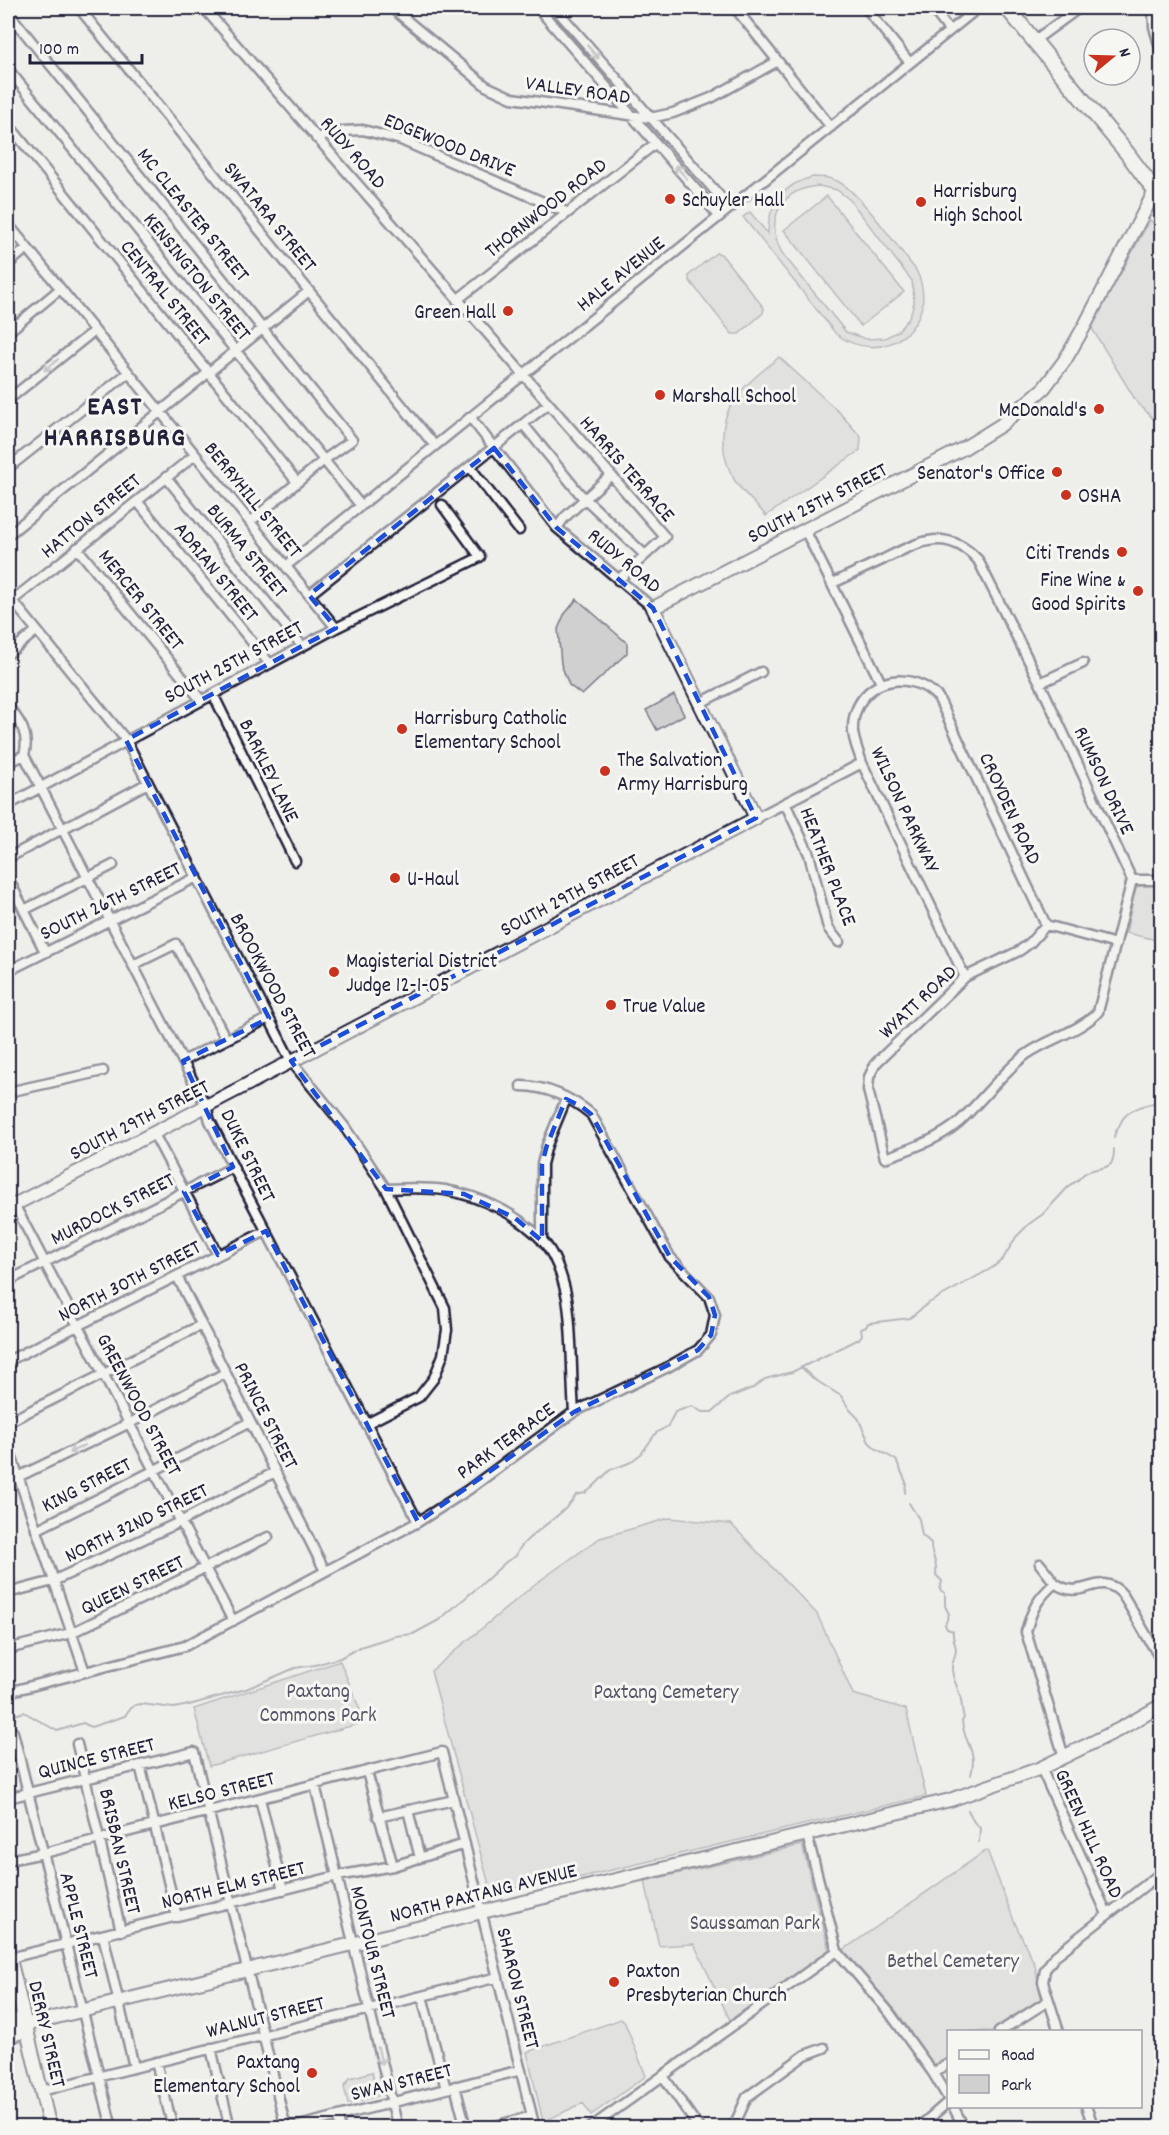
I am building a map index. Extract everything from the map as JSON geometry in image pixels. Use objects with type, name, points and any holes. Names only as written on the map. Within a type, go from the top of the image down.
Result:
[{"type":"main road","points":[[1007,8],[1160,191]]},
{"type":"street","name":"SWATARA STREET","points":[[79,8],[435,446]]},
{"type":"street","name":"RUDY ROAD","points":[[204,8],[523,375]]},
{"type":"street","name":"VALLEY ROAD","points":[[392,8],[477,79],[499,94],[512,98],[650,118],[674,113],[711,98],[777,61]]},
{"type":"street","points":[[538,8],[719,216]]},
{"type":"street","points":[[555,8],[730,208]]},
{"type":"street","points":[[735,8],[831,127]]},
{"type":"street","points":[[866,8],[910,63]]},
{"type":"street","points":[[932,8],[950,30]]},
{"type":"street","name":"HALE AVENUE","points":[[286,566],[978,8]]},
{"type":"street","points":[[1035,40],[1079,8]]},
{"type":"street","points":[[1153,8],[1154,27],[1161,55]]},
{"type":"street","name":"MC CLEASTER STREET","points":[[8,12],[352,440],[324,460]]},
{"type":"street","name":"KENSINGTON STREET","points":[[8,69],[361,506]]},
{"type":"street","name":"CENTRAL STREET","points":[[8,124],[297,482]]},
{"type":"street","name":"EDGEWOOD DRIVE","points":[[316,138],[342,131],[363,130],[401,140],[566,212]]},
{"type":"street","name":"THORNWOOD ROAD","points":[[457,300],[656,143]]},
{"type":"street","name":"SOUTH 25TH STREET","points":[[653,608],[972,443],[1001,425],[1044,388],[1065,360],[1160,191]]},
{"type":"street","name":"BERRYHILL STREET","points":[[8,224],[336,628]]},
{"type":"street","points":[[8,264],[27,248]]},
{"type":"street","points":[[8,332],[60,289]]},
{"type":"street","points":[[8,535],[309,291]]},
{"type":"street","points":[[8,400],[94,331]]},
{"type":"street","points":[[8,466],[128,373]]},
{"type":"street","name":"HARRIS TERRACE","points":[[523,375],[665,537],[618,580]]},
{"type":"street","points":[[309,595],[548,404]]},
{"type":"street","name":"RUDY ROAD","points":[[470,417],[557,528],[653,608],[756,818]]},
{"type":"street","points":[[524,424],[586,499],[645,555]]},
{"type":"street","name":"HATTON STREET","points":[[9,600],[195,455]]},
{"type":"street","points":[[250,522],[324,460]]},
{"type":"street","points":[[470,467],[519,530]]},
{"type":"street","points":[[557,528],[564,518],[611,475]]},
{"type":"street","name":"BURMA STREET","points":[[166,477],[302,646]]},
{"type":"street","name":"ADRIAN STREET","points":[[136,501],[270,664]]},
{"type":"street","name":"SOUTH 25TH STREET","points":[[8,805],[336,628],[480,557],[442,505]]},
{"type":"street","points":[[805,530],[881,683]]},
{"type":"street","name":"RUMSON DRIVE","points":[[832,584],[920,542],[945,540],[968,549],[978,560],[1040,684],[1132,880]]},
{"type":"street","name":"MERCER STREET","points":[[77,548],[201,700]]},
{"type":"street","name":"BROOKWOOD STREET","points":[[9,600],[126,740],[291,1061],[344,1126],[386,1189]]},
{"type":"street","points":[[8,654],[36,631]]},
{"type":"street","points":[[1040,684],[1083,663]]},
{"type":"street","points":[[700,704],[761,672]]},
{"type":"street","name":"CROYDEN ROAD","points":[[881,683],[909,681],[924,686],[938,697],[1046,925]]},
{"type":"street","name":"WILSON PARKWAY","points":[[881,683],[865,695],[855,711],[853,732],[862,763],[965,977]]},
{"type":"street","name":"BARKLEY LANE","points":[[213,694],[295,861]]},
{"type":"street","name":"DUKE STREET","points":[[8,706],[26,734],[27,745],[24,754],[206,1106],[210,1121],[233,1167],[418,1522]]},
{"type":"street","points":[[8,763],[24,754]]},
{"type":"street","name":"SOUTH 29TH STREET","points":[[11,1206],[154,1134],[862,763]]},
{"type":"street","points":[[8,858],[148,783]]},
{"type":"street","name":"HEATHER PLACE","points":[[785,803],[809,854],[828,928],[839,942]]},
{"type":"street","points":[[24,910],[113,865]]},
{"type":"street","name":"SOUTH 26TH STREET","points":[[8,971],[197,877]]},
{"type":"street","points":[[8,878],[45,952]]},
{"type":"street","points":[[1046,925],[1116,944],[1132,880],[1161,880]]},
{"type":"street","name":"WYATT ROAD","points":[[1046,925],[1030,943],[1019,951],[965,977],[876,1063],[869,1077],[869,1103],[885,1158],[937,1136],[958,1123],[1025,1055],[1046,1042],[1087,1024],[1098,1012],[1116,944]]},
{"type":"street","points":[[133,965],[176,944],[226,1040]]},
{"type":"street","points":[[183,1061],[269,1018]]},
{"type":"street","points":[[8,1092],[103,1071]]},
{"type":"street","name":"PARK TERRACE","points":[[8,1692],[185,1646],[418,1522],[468,1490],[574,1412],[666,1368],[698,1350],[711,1335],[715,1315],[710,1298],[670,1257],[591,1114],[566,1099],[535,1086],[521,1086]]},
{"type":"street","points":[[542,1240],[542,1164],[547,1145],[566,1099]]},
{"type":"street","points":[[154,1134],[218,1255]]},
{"type":"street","name":"MURDOCK STREET","points":[[8,1281],[233,1167]]},
{"type":"street","points":[[366,1424],[418,1397],[435,1378],[443,1355],[447,1330],[445,1308],[386,1189],[443,1190],[464,1194],[491,1204],[515,1218],[542,1240],[558,1267],[566,1298],[574,1412]]},
{"type":"street","name":"GREENWOOD STREET","points":[[11,1206],[45,1263],[233,1621]]},
{"type":"street","name":"NORTH 30TH STREET","points":[[8,1361],[266,1231]]},
{"type":"street","name":"PRINCE STREET","points":[[177,1276],[325,1571]]},
{"type":"street","points":[[8,1422],[201,1325]]},
{"type":"street","points":[[8,1480],[130,1423],[225,1373]]},
{"type":"street","name":"KING STREET","points":[[36,1530],[250,1422]]},
{"type":"street","points":[[8,1446],[85,1672]]},
{"type":"street","name":"NORTH 32ND STREET","points":[[8,1593],[54,1581],[182,1521],[275,1472]]},
{"type":"street","name":"QUEEN STREET","points":[[8,1649],[71,1633],[268,1537]]},
{"type":"street","points":[[1040,1564],[1054,1583],[1065,1590],[1076,1591],[1105,1583],[1115,1585],[1161,1662]]},
{"type":"street","points":[[1054,1583],[1039,1598],[1031,1612],[1026,1632],[1064,1757]]},
{"type":"street","name":"NORTH PAXTANG AVENUE","points":[[8,2035],[26,2024],[950,1800],[1041,1768],[1120,1729],[1161,1705]]},
{"type":"street","name":"APPLE STREET","points":[[13,1732],[112,2127]]},
{"type":"street","name":"BRISBAN STREET","points":[[77,1744],[121,1931]]},
{"type":"street","name":"QUINCE STREET","points":[[8,1798],[194,1752],[208,1812]]},
{"type":"street","name":"KELSO STREET","points":[[8,1860],[44,1853],[442,1752]]},
{"type":"street","name":"SHARON STREET","points":[[442,1752],[535,2127]]},
{"type":"street","points":[[140,1765],[177,1917]]},
{"type":"street","name":"GREEN HILL ROAD","points":[[1041,1768],[1107,1914]]},
{"type":"street","points":[[367,1772],[393,1866]]},
{"type":"street","name":"MONTOUR STREET","points":[[315,1785],[398,2127]]},
{"type":"street","points":[[260,1799],[283,1890]]},
{"type":"street","points":[[378,1817],[454,1800]]},
{"type":"street","points":[[408,1810],[420,1858]]},
{"type":"street","points":[[208,1812],[289,2127]]},
{"type":"street","points":[[807,1835],[837,1951],[889,2012],[933,2073],[947,2098]]},
{"type":"street","name":"NORTH ELM STREET","points":[[9,1954],[66,1944],[337,1876],[393,1866],[465,1844]]},
{"type":"street","points":[[1059,2030],[1043,1982],[1047,1965],[1055,1956],[1161,1872]]},
{"type":"street","name":"BRISBAN STREET","points":[[103,1935],[134,2067]]},
{"type":"street","points":[[590,2127],[837,1951]]},
{"type":"street","name":"DERRY STREET","points":[[9,1954],[50,2127]]},
{"type":"street","name":"WALNUT STREET","points":[[41,2091],[498,1977]]},
{"type":"street","points":[[422,1996],[450,2087],[466,2127]]},
{"type":"street","points":[[1001,2030],[1048,2001]]},
{"type":"street","points":[[8,2020],[26,2024]]},
{"type":"street","points":[[211,2048],[230,2127]]},
{"type":"street","points":[[733,2127],[747,2097],[804,2055],[824,2048]]},
{"type":"street","points":[[156,2062],[173,2127]]},
{"type":"street","points":[[933,2073],[947,2065]]},
{"type":"street","name":"SWAN STREET","points":[[289,2127],[521,2070]]},
{"type":"street","points":[[663,2076],[699,2127]]},
{"type":"street","points":[[918,2127],[947,2101]]},
{"type":"street","points":[[954,2108],[964,2127]]},
{"type":"street","points":[[1087,2108],[1094,2127]]},
{"type":"street","points":[[338,2116],[340,2127]]},
{"type":"street","points":[[488,2127],[532,2116]]},
{"type":"highlighted area","points":[[494,448],[557,528],[653,608],[756,818],[291,1061],[386,1189],[464,1194],[515,1218],[542,1241],[542,1164],[547,1145],[566,1099],[582,1107],[591,1114],[670,1257],[709,1297],[715,1315],[711,1335],[698,1350],[574,1412],[418,1522],[266,1231],[218,1255],[184,1192],[233,1167],[183,1061],[269,1018],[126,740],[336,628],[309,595]]},
{"type":"green space","points":[[813,177],[825,178],[837,181],[846,187],[867,208],[916,270],[922,289],[922,307],[915,323],[904,335],[890,344],[873,347],[854,344],[836,334],[743,217],[750,212],[768,234],[768,223],[774,205],[786,190]],"holes":[[[819,186],[837,190],[850,200],[912,281],[914,302],[908,319],[898,331],[885,338],[866,339],[846,332],[782,253],[777,240],[776,218],[786,200],[806,188]]]},
{"type":"green space","points":[[827,196],[904,292],[861,326],[784,230]]},
{"type":"green space","points":[[1150,220],[1161,230],[1161,427],[1136,401],[1091,327]]},
{"type":"green space","points":[[716,253],[721,254],[764,308],[763,313],[739,334],[732,334],[689,280],[689,275]]},
{"type":"green space","points":[[779,357],[839,412],[861,437],[860,450],[766,516],[738,485],[730,471],[724,452],[723,427],[732,403],[739,393]]},
{"type":"green space","points":[[577,599],[627,643],[627,653],[582,695],[569,685],[561,664],[558,629],[564,615]]},
{"type":"green space","points":[[674,695],[684,715],[657,730],[646,710]]},
{"type":"green space","points":[[1161,883],[1161,941],[1126,933],[1135,889],[1139,886]]},
{"type":"green space","name":"Paxtang Cemetery","points":[[669,1518],[731,1524],[817,1614],[853,1694],[906,1709],[926,1796],[582,1877],[491,1892],[431,1671],[535,1584],[600,1538]]},
{"type":"green space","name":"Paxtang Commons Park","points":[[340,1661],[365,1722],[209,1766],[194,1709]]},
{"type":"green space","name":"Saussaman Park","points":[[802,1845],[829,1950],[730,2020],[694,1944],[659,1946],[645,1881]]},
{"type":"green space","name":"Bethel Cemetery","points":[[987,1850],[1015,1923],[1035,1965],[1042,2001],[996,2030],[947,2030],[947,2061],[936,2069],[897,2012],[842,1951]]},
{"type":"green space","points":[[621,2019],[625,2023],[646,2076],[591,2115],[583,2103],[543,2122],[527,2052]]},
{"type":"green space","points":[[372,2072],[378,2096],[348,2104],[344,2087],[350,2078]]},
{"type":"waterway","points":[[1114,1137],[1127,1114],[1162,1100]]},
{"type":"waterway","points":[[8,1717],[24,1712],[57,1731],[83,1723],[91,1727],[125,1716],[135,1705],[174,1708],[189,1705],[246,1689],[295,1668],[340,1658],[360,1647],[395,1636],[413,1634],[439,1620],[507,1561],[516,1556],[519,1549],[563,1511],[576,1495],[585,1493],[610,1470],[629,1463],[641,1454],[656,1433],[668,1426],[675,1412],[692,1406],[702,1412],[712,1412],[730,1397],[755,1387],[765,1379],[792,1372],[859,1339],[862,1335],[861,1329],[868,1323],[910,1318],[927,1304],[992,1268],[1003,1259],[1016,1237],[1043,1214],[1071,1184],[1087,1172],[1110,1165],[1114,1149]]},
{"type":"waterway","points":[[801,1367],[814,1379],[841,1396],[858,1418],[869,1442],[896,1460],[906,1482],[905,1493]]},
{"type":"waterway","points":[[909,1503],[919,1519],[922,1535],[931,1543],[936,1575],[942,1581],[940,1590],[945,1593],[945,1606],[949,1614],[945,1625],[947,1629],[953,1631],[956,1649],[952,1672],[961,1700],[963,1729],[972,1753],[971,1775]]},
{"type":"waterway","points":[[968,1810],[980,1828],[979,1842]]},
{"type":"place","name":"Schuyler Hall","points":[[670,199]]},
{"type":"place","name":"Harrisburg High School","points":[[921,202]]},
{"type":"place","name":"Green Hall","points":[[508,311]]},
{"type":"place","name":"Marshall School","points":[[660,395]]},
{"type":"place","name":"McDonald's","points":[[1099,409]]},
{"type":"place","name":"Senator's Office","points":[[1057,472]]},
{"type":"place","name":"OSHA","points":[[1066,495]]},
{"type":"place","name":"Citi Trends","points":[[1122,552]]},
{"type":"place","name":"Fine Wine & Good Spirits","points":[[1138,591]]},
{"type":"place","name":"Harrisburg Catholic Elementary School","points":[[402,729]]},
{"type":"place","name":"The Salvation Army Harrisburg","points":[[605,771]]},
{"type":"place","name":"U-Haul","points":[[395,878]]},
{"type":"place","name":"Magisterial District Judge 12-1-05","points":[[334,972]]},
{"type":"place","name":"True Value","points":[[611,1005]]},
{"type":"place","name":"Paxton Presbyterian Church","points":[[614,1982]]},
{"type":"place","name":"Paxtang Elementary School","points":[[312,2073]]},
{"type":"district","name":"EAST HARRISBURG","points":[[115,420]]}]
